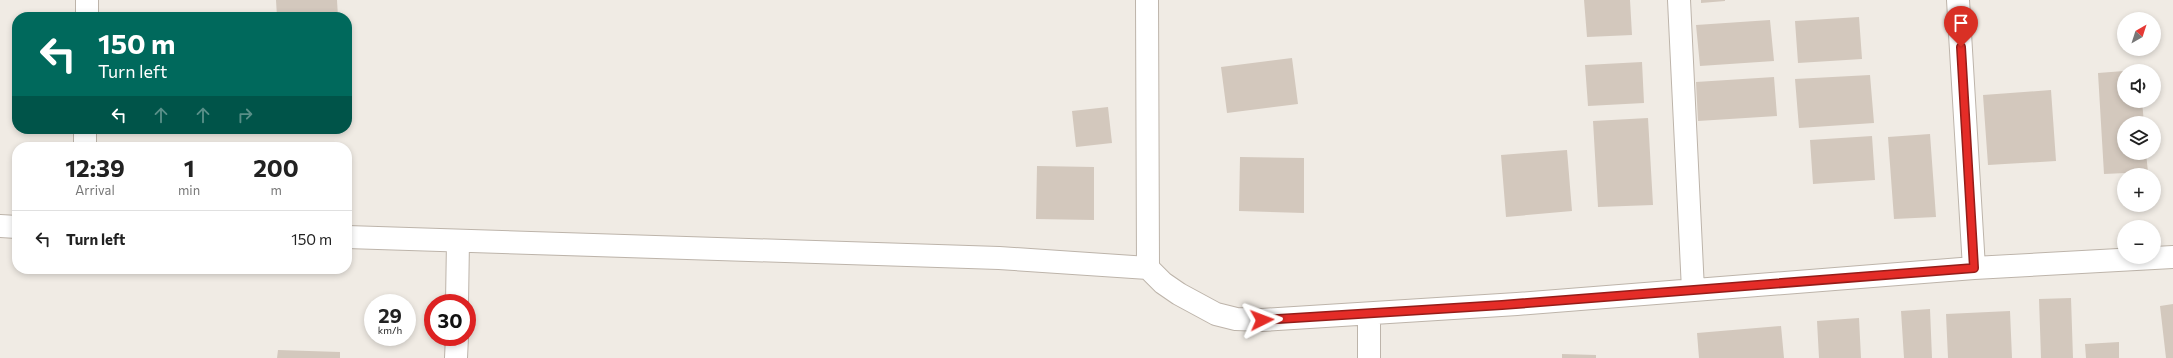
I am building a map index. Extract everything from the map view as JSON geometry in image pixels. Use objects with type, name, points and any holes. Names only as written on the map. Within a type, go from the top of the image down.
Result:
[{"type":"street","points":[[87,0],[87,12]]},
{"type":"street","points":[[1147,0],[1148,268]]},
{"type":"street","points":[[1679,0],[1693,290]]},
{"type":"street","points":[[1958,0],[1974,268]]},
{"type":"street","points":[[0,226],[12,227]]},
{"type":"street","points":[[352,237],[999,258],[1148,268],[1179,294],[1216,314],[1236,319],[1262,320],[1368,315],[1974,268],[2173,257]]},
{"type":"street","points":[[457,294],[458,241]]},
{"type":"street","points":[[1368,315],[1369,358]]},
{"type":"street","points":[[456,346],[456,358]]},
{"type":"building","points":[[276,0],[337,0],[338,12],[277,12]]},
{"type":"building","points":[[1584,0],[1630,0],[1632,35],[1587,37]]},
{"type":"building","points":[[1701,0],[1725,0],[1725,1],[1701,3]]},
{"type":"building","points":[[1859,17],[1862,59],[1798,63],[1795,21]]},
{"type":"building","points":[[1770,20],[1774,61],[1700,66],[1696,25]]},
{"type":"building","points":[[1292,58],[1298,104],[1227,113],[1221,67]]},
{"type":"building","points":[[1642,62],[1644,103],[1588,106],[1585,65]]},
{"type":"building","points":[[2117,72],[2117,108],[2143,108],[2143,116],[2117,116],[2117,160],[2147,160],[2148,168],[2117,168],[2117,173],[2104,174],[2098,73]]},
{"type":"building","points":[[1870,75],[1874,123],[1799,128],[1795,79]]},
{"type":"building","points":[[1774,77],[1777,116],[1698,121],[1696,82]]},
{"type":"building","points":[[2051,90],[2056,161],[1988,165],[1983,95]]},
{"type":"building","points":[[1108,107],[1112,143],[1076,147],[1072,111]]},
{"type":"building","points":[[1648,118],[1653,205],[1598,207],[1593,121]]},
{"type":"building","points":[[1930,134],[1936,217],[1894,219],[1888,137]]},
{"type":"building","points":[[1872,136],[1875,180],[1813,184],[1810,140]]},
{"type":"building","points":[[1567,150],[1572,211],[1506,217],[1501,155]]},
{"type":"building","points":[[1240,157],[1304,158],[1304,213],[1239,211]]},
{"type":"building","points":[[1037,166],[1094,167],[1094,220],[1036,219]]},
{"type":"building","points":[[2071,298],[2073,358],[2041,358],[2039,299]]},
{"type":"building","points":[[2173,304],[2173,358],[2166,358],[2160,306]]},
{"type":"building","points":[[1930,309],[1932,358],[1904,358],[1901,311]]},
{"type":"building","points":[[2010,311],[2012,358],[1948,358],[1946,314]]},
{"type":"building","points":[[1859,318],[1861,358],[1819,358],[1817,321]]},
{"type":"building","points":[[1781,326],[1784,358],[1699,358],[1697,333]]},
{"type":"building","points":[[2119,342],[2119,358],[2086,358],[2085,344]]},
{"type":"building","points":[[278,350],[340,352],[340,358],[277,358]]},
{"type":"building","points":[[1562,354],[1596,355],[1596,358],[1562,358]]},
{"type":"route","points":[[1262,320],[1368,315],[1974,268],[1961,47]]}]
